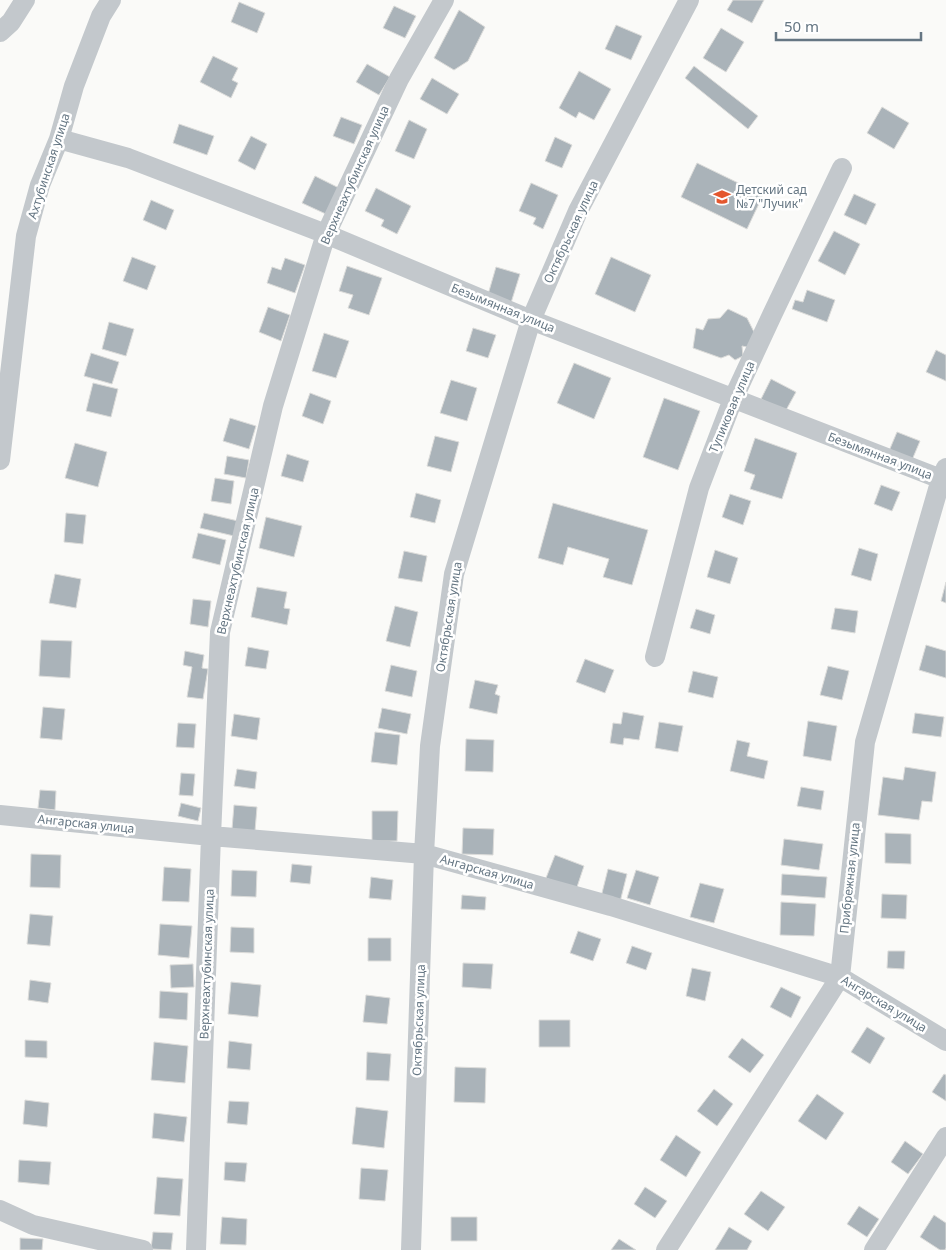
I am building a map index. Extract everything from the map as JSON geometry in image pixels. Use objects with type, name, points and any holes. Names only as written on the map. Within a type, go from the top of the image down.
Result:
[{"type":"street","points":[[0,32],[11,22],[25,0]]},
{"type":"street","name":"Ахтубинская улица","points":[[0,460],[26,236],[40,185],[59,139],[74,86],[101,16],[111,0]]},
{"type":"street","name":"Верхнеахтубинская улица","points":[[196,1250],[220,632],[273,406],[326,234],[399,79],[444,0]]},
{"type":"street","name":"Октябрьская улица","points":[[412,1250],[424,854],[430,746],[454,574],[531,320],[578,211],[689,0]]},
{"type":"street","name":"Безымянная улица","points":[[59,139],[128,158],[326,234],[531,320],[733,399],[944,476]]},
{"type":"street","name":"Тупиковая улица","points":[[655,657],[699,488],[733,399],[842,168]]},
{"type":"street","name":"Прибрежная улица","points":[[666,1250],[840,977],[865,742],[944,476]]},
{"type":"street","name":"Ангарская улица","points":[[0,815],[211,836],[424,854],[611,906],[840,977],[946,1041]]},
{"type":"street","points":[[874,1250],[946,1137]]},
{"type":"street","points":[[0,1210],[33,1225],[143,1250]]},
{"type":"building","points":[[733,0],[764,0],[752,23],[727,10]]},
{"type":"building","points":[[239,2],[265,13],[257,33],[231,22]]},
{"type":"building","points":[[394,6],[416,16],[405,38],[383,28]]},
{"type":"building","points":[[459,10],[485,27],[468,61],[454,70],[434,58]]},
{"type":"building","points":[[616,25],[642,36],[631,60],[605,49]]},
{"type":"building","points":[[721,28],[744,42],[726,72],[703,58]]},
{"type":"building","points":[[213,56],[238,68],[232,80],[238,83],[231,98],[200,82]]},
{"type":"building","points":[[367,64],[390,77],[379,95],[356,82]]},
{"type":"building","points":[[694,66],[758,116],[748,129],[685,78]]},
{"type":"building","points":[[579,71],[611,89],[594,120],[579,112],[576,118],[559,108]]},
{"type":"building","points":[[432,78],[459,94],[447,114],[420,99]]},
{"type":"building","points":[[882,107],[909,123],[894,149],[867,133]]},
{"type":"building","points":[[341,117],[362,125],[354,144],[333,136]]},
{"type":"building","points":[[409,120],[427,129],[414,159],[395,151]]},
{"type":"building","points":[[179,124],[214,136],[207,155],[173,143]]},
{"type":"building","points":[[251,136],[267,144],[255,170],[238,161]]},
{"type":"building","points":[[555,137],[572,145],[562,168],[545,161]]},
{"type":"building","points":[[697,163],[763,195],[747,229],[681,197]]},
{"type":"building","points":[[315,176],[341,189],[328,215],[302,203]]},
{"type":"building","points":[[531,183],[558,195],[543,229],[533,224],[536,218],[519,211]]},
{"type":"building","points":[[376,188],[411,206],[397,234],[381,226],[384,220],[365,211]]},
{"type":"building","points":[[854,194],[876,204],[866,225],[844,215]]},
{"type":"building","points":[[151,200],[174,210],[166,230],[143,220]]},
{"type":"building","points":[[834,231],[860,244],[845,275],[818,261]]},
{"type":"building","points":[[132,257],[156,266],[147,290],[123,281]]},
{"type":"building","points":[[611,257],[651,275],[635,312],[595,294]]},
{"type":"building","points":[[285,258],[305,265],[295,293],[267,283],[272,267],[281,270]]},
{"type":"building","points":[[347,266],[382,278],[369,315],[348,308],[353,295],[339,291]]},
{"type":"building","points":[[496,267],[520,274],[510,306],[487,298]]},
{"type":"building","points":[[807,290],[835,300],[827,322],[792,309],[795,300],[803,302]]},
{"type":"building","points":[[268,307],[290,315],[281,341],[259,332]]},
{"type":"building","points":[[728,309],[747,318],[755,334],[752,348],[742,346],[743,356],[735,360],[729,355],[721,358],[693,348],[696,328],[703,330],[708,319],[720,318]]},
{"type":"building","points":[[109,322],[134,329],[126,356],[102,349]]},
{"type":"building","points":[[473,328],[496,335],[488,358],[466,351]]},
{"type":"building","points":[[324,333],[349,341],[336,378],[312,371]]},
{"type":"building","points":[[936,350],[946,355],[946,381],[926,372]]},
{"type":"building","points":[[91,353],[119,362],[112,384],[84,376]]},
{"type":"building","points":[[574,363],[611,378],[594,419],[557,403]]},
{"type":"building","points":[[771,379],[796,392],[785,412],[761,399]]},
{"type":"building","points":[[451,380],[477,388],[467,421],[440,413]]},
{"type":"building","points":[[93,383],[118,389],[111,417],[86,411]]},
{"type":"building","points":[[310,393],[331,401],[323,424],[302,416]]},
{"type":"building","points":[[664,398],[700,411],[678,470],[643,457]]},
{"type":"building","points":[[230,418],[256,426],[249,449],[223,441]]},
{"type":"building","points":[[897,432],[920,441],[912,460],[889,451]]},
{"type":"building","points":[[435,436],[459,442],[451,472],[427,466]]},
{"type":"building","points":[[755,438],[797,453],[782,499],[750,489],[755,475],[744,471]]},
{"type":"building","points":[[75,443],[107,452],[98,487],[65,478]]},
{"type":"building","points":[[287,454],[309,461],[303,482],[281,476]]},
{"type":"building","points":[[227,456],[249,460],[246,478],[224,474]]},
{"type":"building","points":[[215,478],[234,481],[231,504],[211,501]]},
{"type":"building","points":[[881,485],[900,492],[892,511],[874,504]]},
{"type":"building","points":[[416,493],[441,500],[435,523],[410,517]]},
{"type":"building","points":[[730,494],[751,501],[743,525],[722,517]]},
{"type":"building","points":[[553,503],[648,530],[632,585],[603,577],[609,559],[568,547],[563,565],[538,558]]},
{"type":"building","points":[[66,513],[86,515],[83,544],[64,542]]},
{"type":"building","points":[[204,513],[238,521],[234,536],[200,528]]},
{"type":"building","points":[[266,517],[302,526],[294,557],[259,548]]},
{"type":"building","points":[[198,533],[226,540],[220,565],[192,558]]},
{"type":"building","points":[[859,548],[878,554],[871,581],[851,575]]},
{"type":"building","points":[[715,550],[738,558],[730,584],[707,577]]},
{"type":"building","points":[[404,551],[427,556],[422,582],[398,578]]},
{"type":"building","points":[[55,574],[81,579],[76,608],[49,603]]},
{"type":"building","points":[[946,582],[946,603],[941,601]]},
{"type":"building","points":[[257,587],[287,592],[284,608],[290,609],[287,625],[251,617]]},
{"type":"building","points":[[193,599],[211,601],[208,627],[190,624]]},
{"type":"building","points":[[395,606],[418,612],[410,647],[386,641]]},
{"type":"building","points":[[835,608],[858,611],[855,633],[831,629]]},
{"type":"building","points":[[696,609],[715,615],[710,634],[690,628]]},
{"type":"building","points":[[41,640],[72,641],[70,678],[39,676]]},
{"type":"building","points":[[926,645],[946,651],[946,678],[919,670]]},
{"type":"building","points":[[248,647],[269,651],[266,669],[245,666]]},
{"type":"building","points":[[185,651],[204,655],[202,668],[208,669],[203,699],[187,697],[192,667],[183,665]]},
{"type":"building","points":[[585,659],[614,670],[605,693],[576,682]]},
{"type":"building","points":[[391,665],[417,671],[412,697],[385,691]]},
{"type":"building","points":[[828,666],[849,671],[842,700],[820,695]]},
{"type":"building","points":[[693,671],[718,677],[713,698],[688,692]]},
{"type":"building","points":[[475,680],[498,685],[495,694],[500,696],[497,714],[469,708]]},
{"type":"building","points":[[43,707],[65,709],[62,740],[40,738]]},
{"type":"building","points":[[382,708],[411,714],[407,734],[378,728]]},
{"type":"building","points":[[623,712],[644,716],[639,740],[624,738],[623,745],[610,743],[613,723],[621,724]]},
{"type":"building","points":[[915,713],[944,717],[941,737],[912,733]]},
{"type":"building","points":[[234,714],[260,718],[257,740],[231,736]]},
{"type":"building","points":[[808,721],[837,726],[831,761],[803,756]]},
{"type":"building","points":[[659,722],[683,726],[678,752],[655,748]]},
{"type":"building","points":[[178,723],[196,724],[194,748],[176,747]]},
{"type":"building","points":[[375,732],[400,735],[397,765],[371,762]]},
{"type":"building","points":[[466,739],[494,740],[493,772],[465,771]]},
{"type":"building","points":[[737,740],[750,743],[747,756],[768,761],[764,779],[730,771]]},
{"type":"building","points":[[905,767],[936,772],[932,802],[922,801],[919,820],[878,815],[883,777],[903,780]]},
{"type":"building","points":[[237,769],[257,772],[255,789],[234,786]]},
{"type":"building","points":[[181,773],[195,774],[193,796],[179,795]]},
{"type":"building","points":[[801,787],[824,791],[821,810],[797,806]]},
{"type":"building","points":[[40,790],[56,791],[55,810],[38,808]]},
{"type":"building","points":[[181,803],[201,808],[198,821],[178,816]]},
{"type":"building","points":[[234,805],[257,807],[255,831],[232,829]]},
{"type":"building","points":[[372,811],[398,811],[397,841],[372,841]]},
{"type":"building","points":[[463,828],[494,829],[493,855],[462,854]]},
{"type":"building","points":[[885,833],[911,834],[911,864],[885,863]]},
{"type":"building","points":[[784,839],[823,844],[819,870],[781,865]]},
{"type":"building","points":[[31,854],[61,855],[60,888],[30,887]]},
{"type":"building","points":[[555,855],[584,866],[576,890],[546,878]]},
{"type":"building","points":[[292,864],[312,866],[310,884],[290,882]]},
{"type":"building","points":[[164,867],[191,869],[189,902],[162,901]]},
{"type":"building","points":[[608,869],[627,874],[620,902],[601,897]]},
{"type":"building","points":[[232,870],[257,871],[256,897],[231,896]]},
{"type":"building","points":[[636,870],[659,877],[650,905],[627,898]]},
{"type":"building","points":[[782,874],[827,877],[825,898],[781,895]]},
{"type":"building","points":[[371,877],[393,880],[391,900],[369,898]]},
{"type":"building","points":[[700,883],[724,889],[714,923],[690,917]]},
{"type":"building","points":[[882,894],[907,895],[906,919],[881,918]]},
{"type":"building","points":[[462,895],[486,897],[485,910],[461,909]]},
{"type":"building","points":[[781,902],[816,904],[814,936],[780,935]]},
{"type":"building","points":[[30,914],[53,916],[50,946],[27,944]]},
{"type":"building","points":[[160,924],[192,926],[189,958],[158,955]]},
{"type":"building","points":[[231,927],[254,928],[254,953],[230,952]]},
{"type":"building","points":[[578,931],[601,939],[593,961],[570,953]]},
{"type":"building","points":[[368,938],[391,938],[391,961],[368,961]]},
{"type":"building","points":[[632,946],[652,953],[646,970],[626,963]]},
{"type":"building","points":[[888,951],[905,951],[904,969],[887,968]]},
{"type":"building","points":[[463,963],[493,964],[491,989],[462,987]]},
{"type":"building","points":[[193,964],[194,987],[171,988],[170,965]]},
{"type":"building","points":[[692,968],[711,972],[705,1001],[686,996]]},
{"type":"building","points":[[30,980],[51,983],[48,1003],[28,1000]]},
{"type":"building","points":[[231,982],[261,985],[258,1017],[228,1014]]},
{"type":"building","points":[[781,987],[801,997],[791,1018],[770,1007]]},
{"type":"building","points":[[160,991],[188,993],[187,1020],[159,1018]]},
{"type":"building","points":[[366,995],[390,998],[387,1024],[363,1022]]},
{"type":"building","points":[[539,1020],[570,1020],[570,1047],[539,1047]]},
{"type":"building","points":[[867,1027],[885,1038],[870,1064],[851,1052]]},
{"type":"building","points":[[742,1038],[764,1055],[750,1073],[728,1057]]},
{"type":"building","points":[[25,1040],[47,1041],[47,1058],[25,1057]]},
{"type":"building","points":[[229,1041],[252,1044],[250,1070],[227,1068]]},
{"type":"building","points":[[154,1042],[188,1046],[185,1083],[151,1080]]},
{"type":"building","points":[[367,1052],[391,1054],[389,1081],[366,1080]]},
{"type":"building","points":[[455,1067],[486,1068],[485,1103],[454,1102]]},
{"type":"building","points":[[944,1074],[946,1075],[946,1101],[932,1092]]},
{"type":"building","points":[[714,1089],[733,1104],[717,1126],[697,1111]]},
{"type":"building","points":[[817,1094],[844,1113],[826,1140],[798,1121]]},
{"type":"building","points":[[25,1100],[49,1103],[47,1127],[23,1124]]},
{"type":"building","points":[[229,1101],[249,1102],[247,1125],[227,1123]]},
{"type":"building","points":[[356,1107],[388,1111],[384,1148],[352,1144]]},
{"type":"building","points":[[154,1113],[187,1117],[184,1142],[152,1138]]},
{"type":"building","points":[[676,1135],[701,1152],[686,1177],[660,1160]]},
{"type":"building","points":[[905,1141],[923,1154],[908,1174],[891,1162]]},
{"type":"building","points":[[19,1160],[51,1162],[49,1185],[18,1182]]},
{"type":"building","points":[[225,1162],[247,1163],[245,1182],[224,1180]]},
{"type":"building","points":[[361,1168],[388,1170],[385,1201],[359,1199]]},
{"type":"building","points":[[157,1177],[183,1179],[180,1216],[154,1214]]},
{"type":"building","points":[[645,1187],[667,1201],[655,1218],[634,1204]]},
{"type":"building","points":[[761,1191],[785,1207],[768,1231],[744,1214]]},
{"type":"building","points":[[859,1206],[879,1219],[867,1237],[847,1224]]},
{"type":"building","points":[[934,1215],[946,1223],[945,1250],[940,1250],[920,1237]]},
{"type":"building","points":[[222,1217],[247,1219],[246,1245],[220,1244]]},
{"type":"building","points":[[451,1217],[477,1217],[477,1241],[451,1241]]},
{"type":"building","points":[[729,1227],[752,1241],[747,1250],[715,1250]]},
{"type":"building","points":[[153,1232],[173,1233],[171,1250],[151,1249]]},
{"type":"building","points":[[20,1238],[43,1239],[42,1250],[20,1250]]},
{"type":"building","points":[[619,1239],[636,1250],[611,1250]]},
{"type":"place","name":"Детский сад №7 \"Лучик\"","points":[[722,197]]}]
